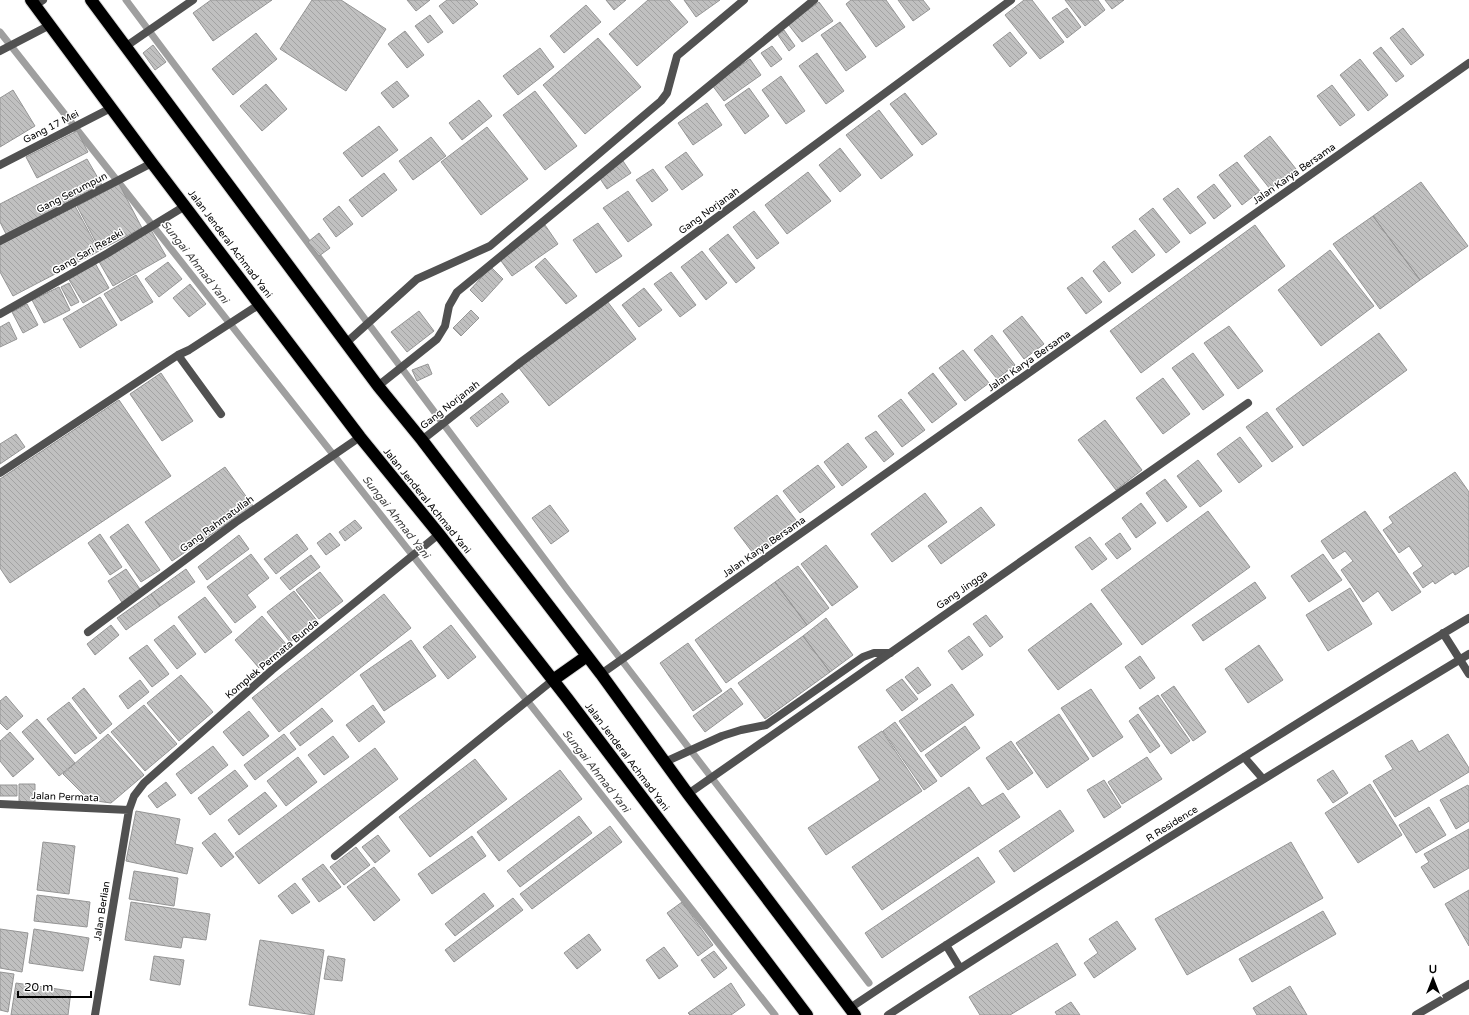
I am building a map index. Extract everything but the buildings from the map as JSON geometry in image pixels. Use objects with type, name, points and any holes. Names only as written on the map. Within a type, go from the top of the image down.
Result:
[{"type":"highway","points":[[91,0],[378,386],[422,440],[601,674],[688,794],[853,1012]]},
{"type":"highway","name":"Jalan Jenderal Achmad Yani","points":[[36,2],[50,25],[110,108],[360,437],[439,534],[553,680],[807,1015]]},
{"type":"highway","points":[[553,680],[587,656]]},
{"type":"street","points":[[125,47],[193,0]]},
{"type":"street","points":[[346,343],[417,279],[490,246],[661,101],[666,93],[677,56],[744,0]]},
{"type":"street","points":[[378,386],[436,339],[445,326],[450,306],[457,292],[814,0]]},
{"type":"street","name":"Gang Norjanah","points":[[422,440],[521,362],[1011,0]]},
{"type":"street","points":[[4,49],[50,25]]},
{"type":"street","name":"Jalan Karya Bersama","points":[[601,674],[1469,63]]},
{"type":"street","name":"Gang 17 Mei","points":[[0,165],[110,108]]},
{"type":"street","name":"Gang Serumpun","points":[[0,240],[152,163]]},
{"type":"street","name":"Gang Sari Rezeki","points":[[0,314],[185,206]]},
{"type":"street","points":[[0,473],[178,355],[189,350],[260,304]]},
{"type":"street","points":[[178,355],[221,414]]},
{"type":"street","name":"Gang Jingga","points":[[688,794],[1248,403]]},
{"type":"street","name":"Gang Rahmatullah","points":[[88,632],[236,522],[360,437]]},
{"type":"street","name":"Komplek Permata Bunda","points":[[129,810],[134,796],[144,783],[272,670],[439,534]]},
{"type":"street","points":[[853,1012],[905,971],[1244,757],[1469,618]]},
{"type":"street","points":[[1443,633],[1469,674]]},
{"type":"street","points":[[665,762],[722,736],[741,730],[766,725],[863,657],[874,653],[890,653]]},
{"type":"street","name":"R Residence","points":[[888,1015],[960,968],[1263,779],[1469,654]]},
{"type":"street","points":[[335,856],[553,680]]},
{"type":"street","points":[[1244,757],[1263,779]]},
{"type":"street","name":"Jalan Permata","points":[[0,804],[129,810]]},
{"type":"street","name":"Jalan Berlian","points":[[95,1015],[129,810]]},
{"type":"street","points":[[946,946],[960,968]]},
{"type":"street","points":[[1416,1015],[1469,984]]},
{"type":"waterway","name":"Sungai Ahmad Yani","points":[[126,0],[567,589],[869,983]]},
{"type":"waterway","name":"Sungai Ahmad Yani","points":[[0,32],[775,1015]]}]
